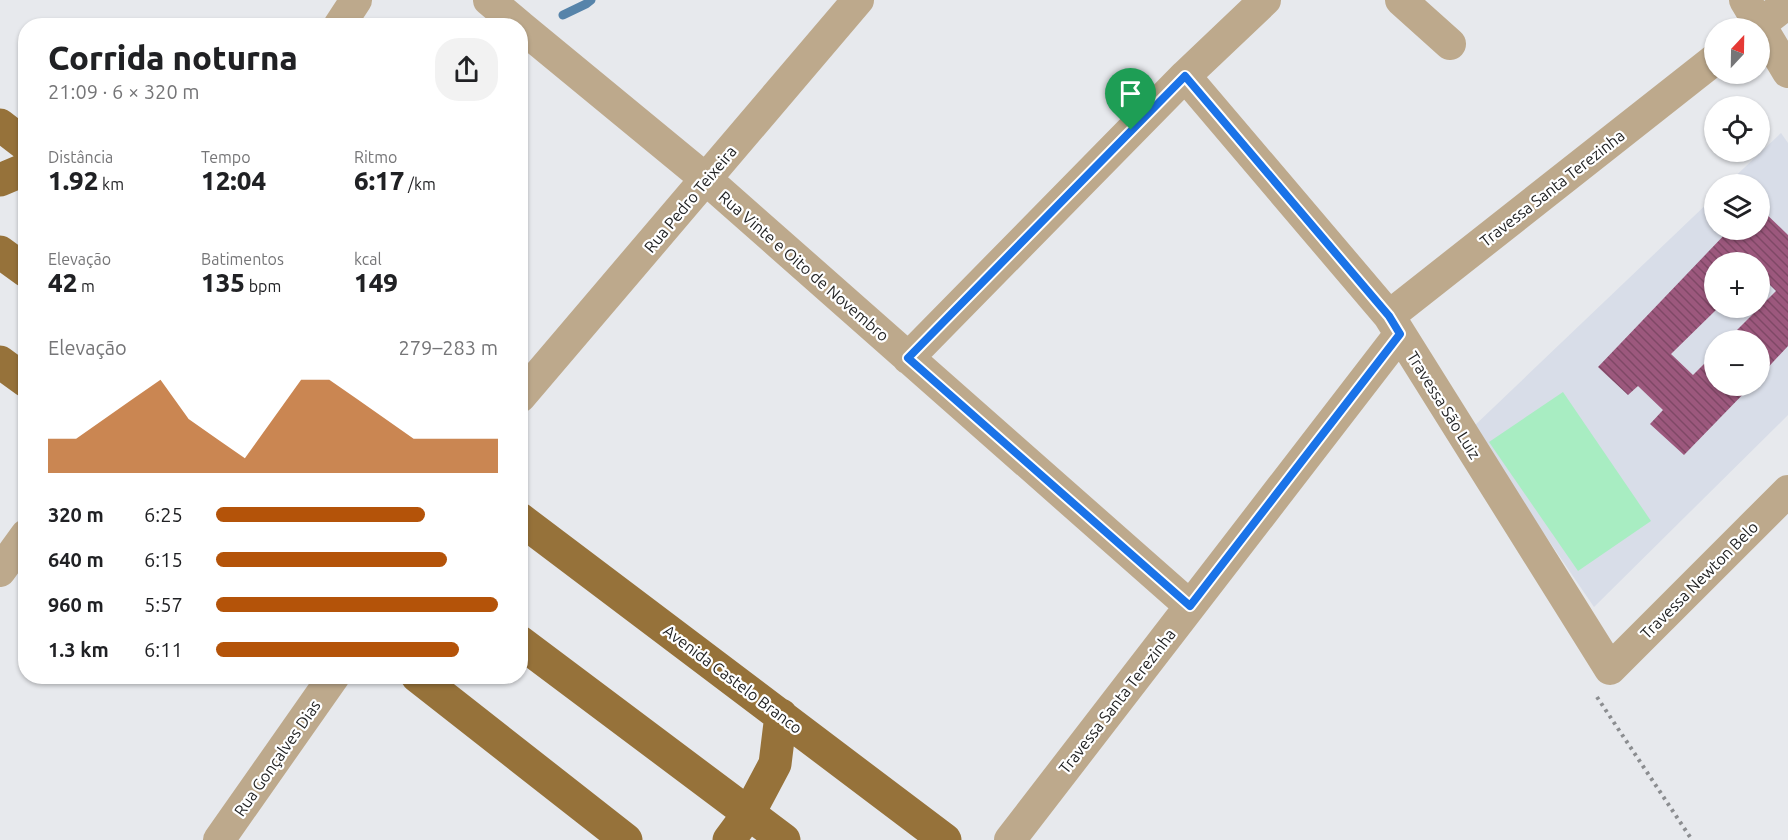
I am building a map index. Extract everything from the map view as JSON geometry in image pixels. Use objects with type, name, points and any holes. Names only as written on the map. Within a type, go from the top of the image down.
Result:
[{"type":"main road","points":[[0,125],[18,139]]},
{"type":"main road","points":[[0,180],[18,173]]},
{"type":"main road","points":[[0,252],[18,265]]},
{"type":"main road","points":[[0,362],[18,375]]},
{"type":"main road","name":"Avenida Castelo Branco","points":[[528,525],[945,840]]},
{"type":"main road","points":[[528,648],[784,840]]},
{"type":"main road","points":[[427,684],[626,840]]},
{"type":"main road","points":[[729,840],[749,813],[775,764],[781,715]]},
{"type":"street","points":[[344,18],[356,0]]},
{"type":"street","name":"Rua Vinte e Oito de Novembro","points":[[489,0],[510,18]]},
{"type":"street","name":"Rua Pedro Teixeira","points":[[528,388],[858,0]]},
{"type":"street","points":[[908,358],[1185,76],[1265,0]]},
{"type":"street","points":[[1401,0],[1450,44]]},
{"type":"street","points":[[1753,18],[1788,3]]},
{"type":"street","name":"Rua Vinte e Oito de Novembro","points":[[528,33],[707,180],[1190,606]]},
{"type":"street","points":[[1770,44],[1788,72]]},
{"type":"street","name":"Travessa Santa Terezinha","points":[[1010,840],[1190,606],[1395,325],[1704,68]]},
{"type":"street","name":"Travessa São Luiz","points":[[1185,76],[1395,325],[1610,669]]},
{"type":"street","name":"Travessa Newton Belo","points":[[1610,669],[1788,491]]},
{"type":"street","points":[[0,571],[18,547]]},
{"type":"street","name":"Rua Gonçalves Dias","points":[[219,840],[328,684]]},
{"type":"path","points":[[1610,669],[1592,688],[1692,840]]},
{"type":"shaded area","points":[[1781,133],[1788,143],[1788,415],[1594,607],[1472,428],[1704,207],[1704,240],[1770,240],[1770,174],[1738,174],[1750,162],[1770,162],[1770,143]]},
{"type":"green space","points":[[1563,392],[1651,521],[1578,571],[1489,442]]},
{"type":"building","points":[[1770,218],[1788,235],[1788,346],[1770,365],[1770,330],[1737,330],[1749,318],[1770,318],[1770,297],[1776,291],[1770,285],[1770,252],[1708,252],[1719,240],[1770,240]]},
{"type":"building","points":[[1704,256],[1704,318],[1708,318],[1671,354],[1693,375],[1704,364],[1704,396],[1741,396],[1684,455],[1650,424],[1663,410],[1638,386],[1628,395],[1598,367]]},
{"type":"waterway","points":[[563,15],[591,0]]},
{"type":"route","points":[[1185,76],[1389,316],[1400,334],[1190,606],[908,358],[1131,130],[1185,76]]}]
